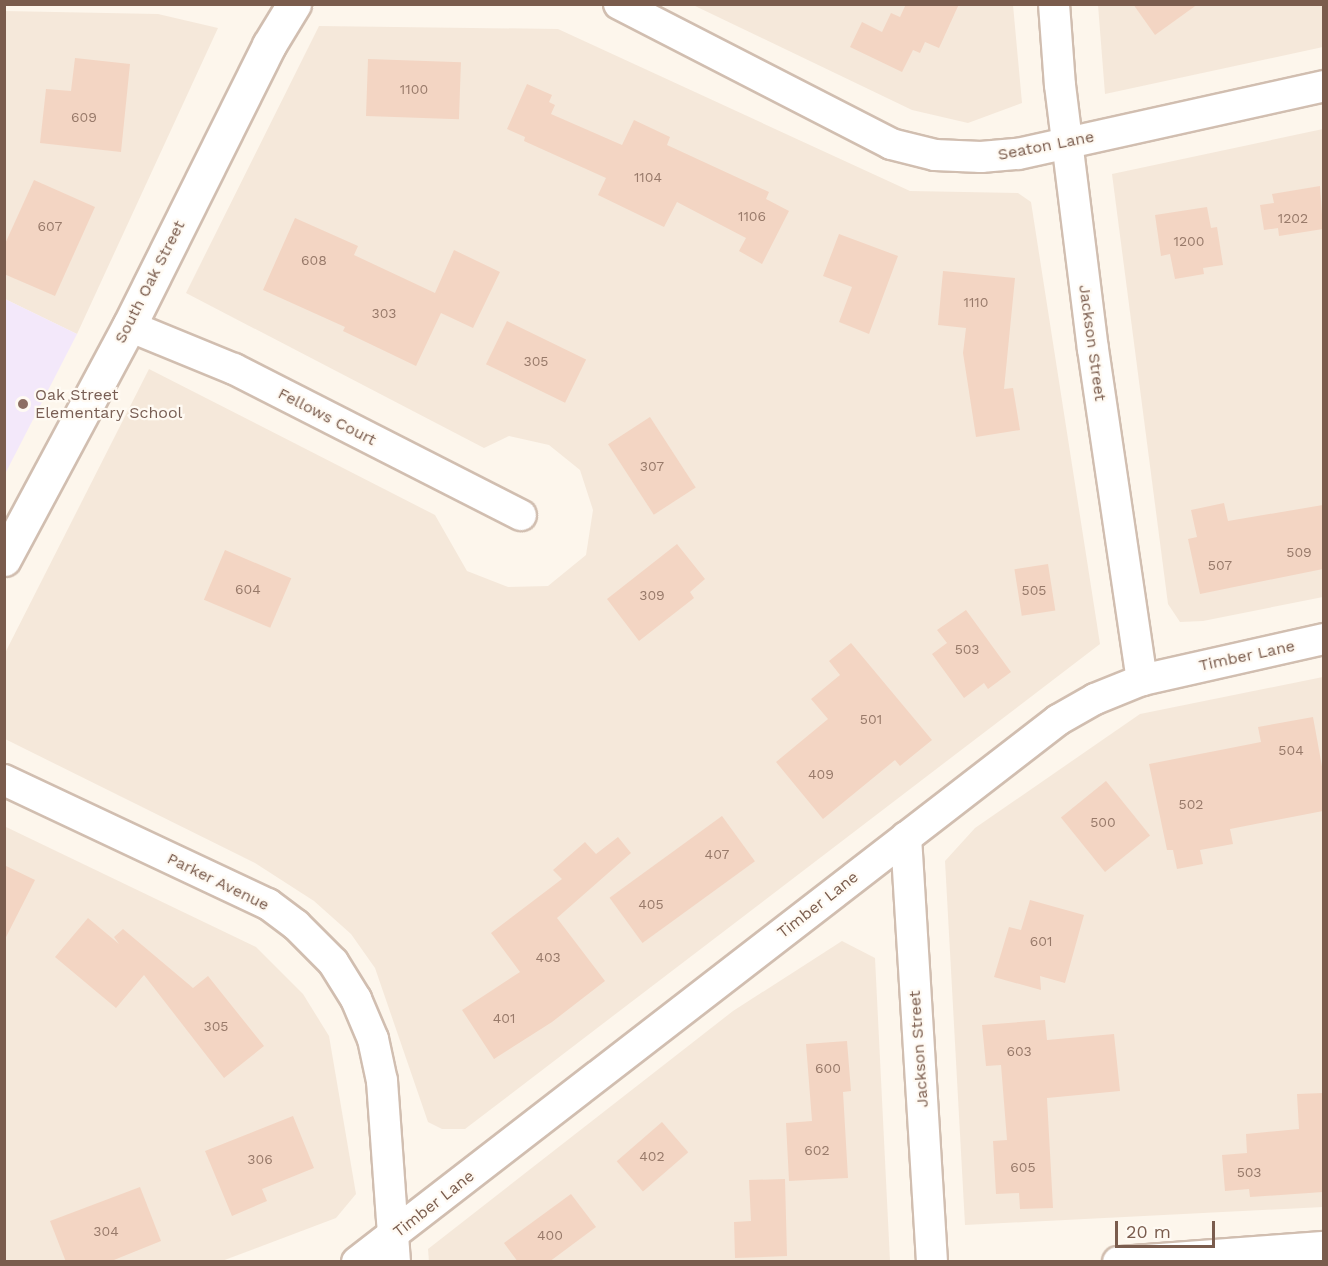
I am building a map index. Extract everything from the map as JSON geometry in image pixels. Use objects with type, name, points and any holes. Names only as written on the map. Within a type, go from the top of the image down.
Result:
[{"type":"street","name":"South Oak Street","points":[[4,559],[129,326],[269,45],[294,4]]},
{"type":"street","name":"Seaton Lane","points":[[619,4],[891,144],[935,154],[981,157],[1018,154],[1323,86]]},
{"type":"street","name":"Jackson Street","points":[[1054,4],[1067,143],[1093,349],[1142,680]]},
{"type":"street","name":"Fellows Court","points":[[129,326],[234,369],[521,515]]},
{"type":"street","name":"Timber Lane","points":[[357,1262],[394,1249],[906,837],[1058,720],[1095,699],[1142,680],[1323,639]]},
{"type":"street","name":"Parker Avenue","points":[[4,780],[268,904],[296,924],[333,962],[356,999],[373,1039],[382,1081],[394,1249]]},
{"type":"street","name":"Jackson Street","points":[[906,837],[932,1262]]},
{"type":"street","points":[[1118,1262],[1323,1247]]},
{"type":"shaded area","points":[[693,5],[1013,5],[1022,103],[968,123],[912,110]]},
{"type":"shaded area","points":[[1098,5],[1323,5],[1323,47],[1105,94]]},
{"type":"shaded area","points":[[4,11],[158,14],[218,28],[77,334],[5,299]]},
{"type":"shaded area","points":[[319,26],[558,29],[910,191],[1018,193],[1031,202],[1100,644],[465,1129],[442,1129],[428,1122],[375,968],[351,934],[314,901],[255,863],[5,739],[4,655],[149,369],[435,515],[467,571],[508,587],[548,586],[586,555],[593,510],[580,470],[549,445],[509,436],[484,448],[186,293]]},
{"type":"shaded area","points":[[1323,129],[1323,597],[1203,621],[1180,622],[1168,604],[1112,174]]},
{"type":"shaded area","name":"Oak Street Elementary School","points":[[5,299],[77,334],[5,474]]},
{"type":"shaded area","points":[[1323,677],[1323,1207],[965,1225],[945,861],[975,828],[1140,714]]},
{"type":"shaded area","points":[[4,826],[256,947],[303,994],[329,1036],[356,1194],[336,1218],[222,1261],[5,1261]]},
{"type":"shaded area","points":[[842,941],[875,958],[890,1261],[429,1262],[428,1249],[733,1011]]},
{"type":"building","points":[[906,4],[959,4],[939,48],[925,42],[920,53],[913,50],[902,72],[850,47],[862,22],[882,32],[891,13],[900,17]]},
{"type":"building","points":[[1133,4],[1198,4],[1155,35]]},
{"type":"building","points":[[75,58],[130,64],[121,152],[40,143],[46,89],[71,91]]},
{"type":"building","points":[[368,59],[461,62],[459,119],[366,116]]},
{"type":"building","points":[[527,84],[552,95],[549,102],[555,105],[551,114],[622,145],[634,120],[670,137],[667,145],[769,192],[766,199],[789,211],[762,264],[739,251],[746,238],[677,202],[664,227],[598,195],[606,178],[524,141],[525,137],[507,129]]},
{"type":"building","points":[[34,180],[95,207],[55,296],[4,274],[4,246]]},
{"type":"building","points":[[1320,186],[1323,229],[1279,236],[1278,228],[1264,230],[1260,205],[1274,203],[1272,194]]},
{"type":"building","points":[[1207,207],[1211,228],[1217,227],[1223,265],[1203,268],[1204,274],[1175,279],[1170,254],[1161,256],[1155,215]]},
{"type":"building","points":[[295,218],[358,246],[354,255],[435,293],[454,250],[500,272],[473,328],[441,313],[416,366],[343,331],[345,327],[263,290]]},
{"type":"building","points":[[839,234],[898,256],[869,334],[839,322],[852,287],[823,276]]},
{"type":"building","points":[[943,271],[1015,278],[1004,389],[1013,388],[1020,430],[976,437],[963,353],[966,328],[938,325]]},
{"type":"building","points":[[507,321],[586,360],[565,403],[486,364]]},
{"type":"building","points":[[650,417],[696,487],[654,515],[608,444]]},
{"type":"building","points":[[1224,503],[1228,521],[1323,505],[1323,569],[1200,594],[1188,539],[1197,537],[1191,510]]},
{"type":"building","points":[[677,544],[705,579],[690,592],[694,598],[639,641],[607,599]]},
{"type":"building","points":[[225,550],[291,578],[270,628],[204,600]]},
{"type":"building","points":[[1048,564],[1055,610],[1022,616],[1014,569]]},
{"type":"building","points":[[966,610],[1011,672],[988,689],[984,683],[964,698],[932,654],[947,643],[937,630]]},
{"type":"building","points":[[851,643],[932,740],[900,766],[895,760],[823,819],[776,762],[828,719],[811,699],[840,675],[829,661]]},
{"type":"building","points":[[1313,717],[1323,772],[1323,811],[1230,829],[1233,844],[1200,850],[1203,864],[1177,869],[1173,850],[1167,850],[1149,764],[1261,742],[1258,727]]},
{"type":"building","points":[[1106,781],[1150,835],[1105,872],[1061,818]]},
{"type":"building","points":[[722,816],[755,861],[642,943],[610,898]]},
{"type":"building","points":[[618,837],[631,853],[557,918],[605,981],[552,1022],[494,1059],[462,1010],[520,972],[491,933],[562,879],[553,870],[585,842],[596,854]]},
{"type":"building","points":[[4,865],[35,880],[4,941]]},
{"type":"building","points":[[1030,900],[1084,915],[1065,983],[1040,976],[1041,990],[994,977],[1009,927],[1021,930]]},
{"type":"building","points":[[88,918],[119,944],[114,937],[123,929],[193,988],[208,976],[264,1046],[224,1078],[144,975],[116,1008],[55,957]]},
{"type":"building","points":[[1045,1020],[1047,1040],[1114,1034],[1120,1091],[1047,1098],[1053,1208],[1020,1209],[1019,1193],[996,1194],[993,1141],[1007,1140],[1001,1065],[986,1066],[982,1025]]},
{"type":"building","points":[[847,1041],[851,1091],[843,1092],[848,1178],[789,1181],[786,1123],[812,1121],[806,1044]]},
{"type":"building","points":[[1323,1093],[1323,1192],[1250,1197],[1249,1189],[1225,1191],[1222,1155],[1247,1153],[1246,1134],[1299,1129],[1297,1094]]},
{"type":"building","points":[[293,1116],[314,1168],[262,1189],[267,1201],[232,1216],[205,1151]]},
{"type":"building","points":[[662,1122],[688,1152],[643,1192],[617,1161]]},
{"type":"building","points":[[785,1179],[787,1256],[735,1258],[734,1222],[751,1221],[749,1180]]},
{"type":"building","points":[[140,1187],[161,1241],[109,1262],[66,1262],[50,1221]]},
{"type":"building","points":[[571,1194],[596,1227],[549,1262],[518,1262],[504,1243]]},
{"type":"place","name":"Oak Street Elementary School","points":[[23,404]]}]
